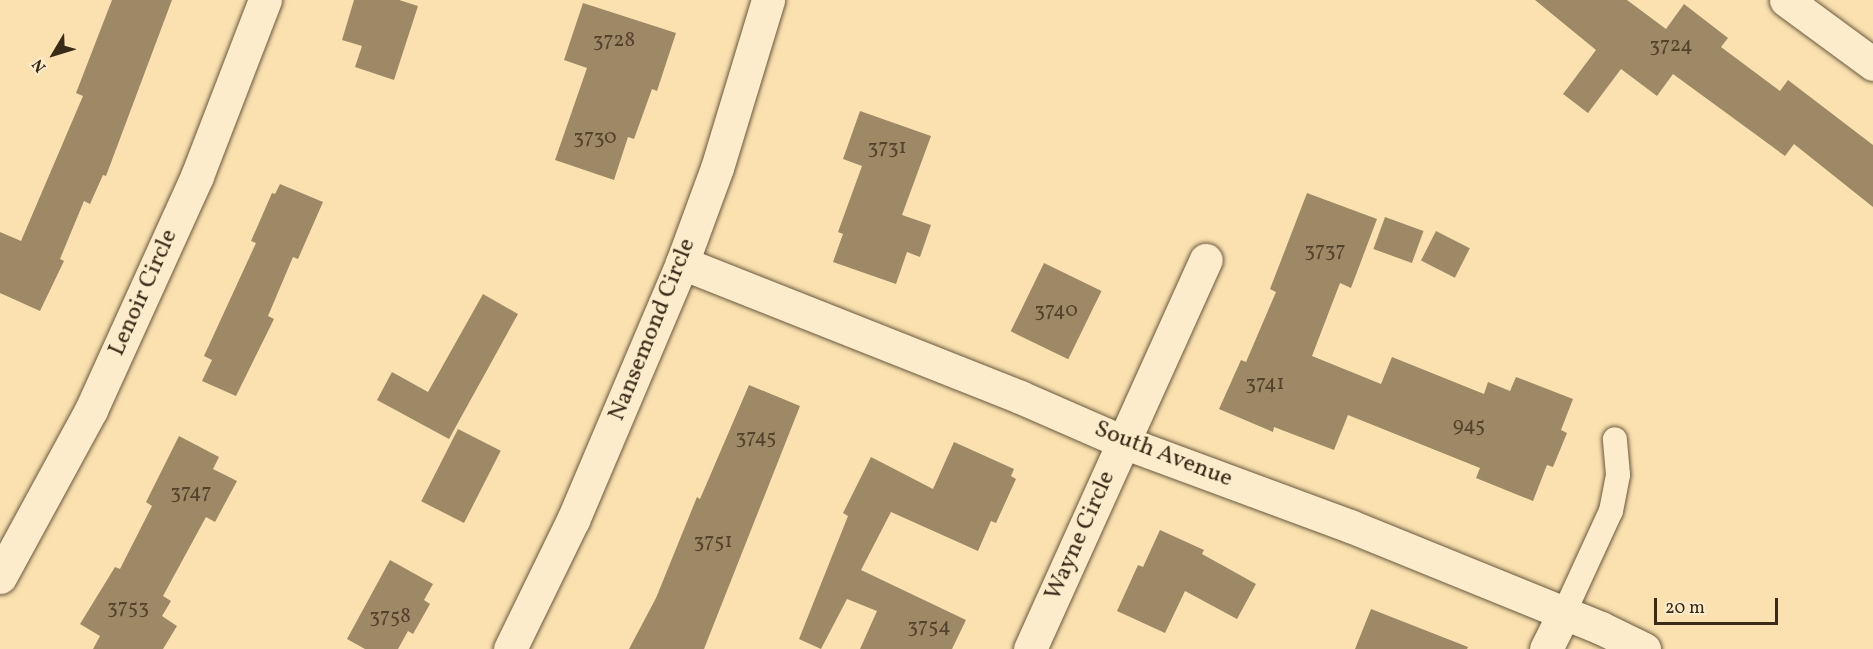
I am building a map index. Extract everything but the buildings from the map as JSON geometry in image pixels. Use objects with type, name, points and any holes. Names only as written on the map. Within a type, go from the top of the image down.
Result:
[{"type":"street","name":"Lenoir Circle","points":[[0,577],[91,410],[197,176],[265,0]]},
{"type":"street","name":"Nansemond Circle","points":[[510,649],[573,520],[682,263],[717,168],[768,0]]},
{"type":"street","points":[[1786,0],[1873,64]]},
{"type":"street","name":"Wayne Circle","points":[[1030,649],[1206,260]]},
{"type":"street","name":"South Avenue","points":[[682,263],[1020,397],[1123,442],[1350,526],[1564,613],[1644,649]]},
{"type":"street","points":[[1546,649],[1564,613]]},
{"type":"lane","points":[[1564,613],[1611,511],[1618,476],[1615,439]]}]
